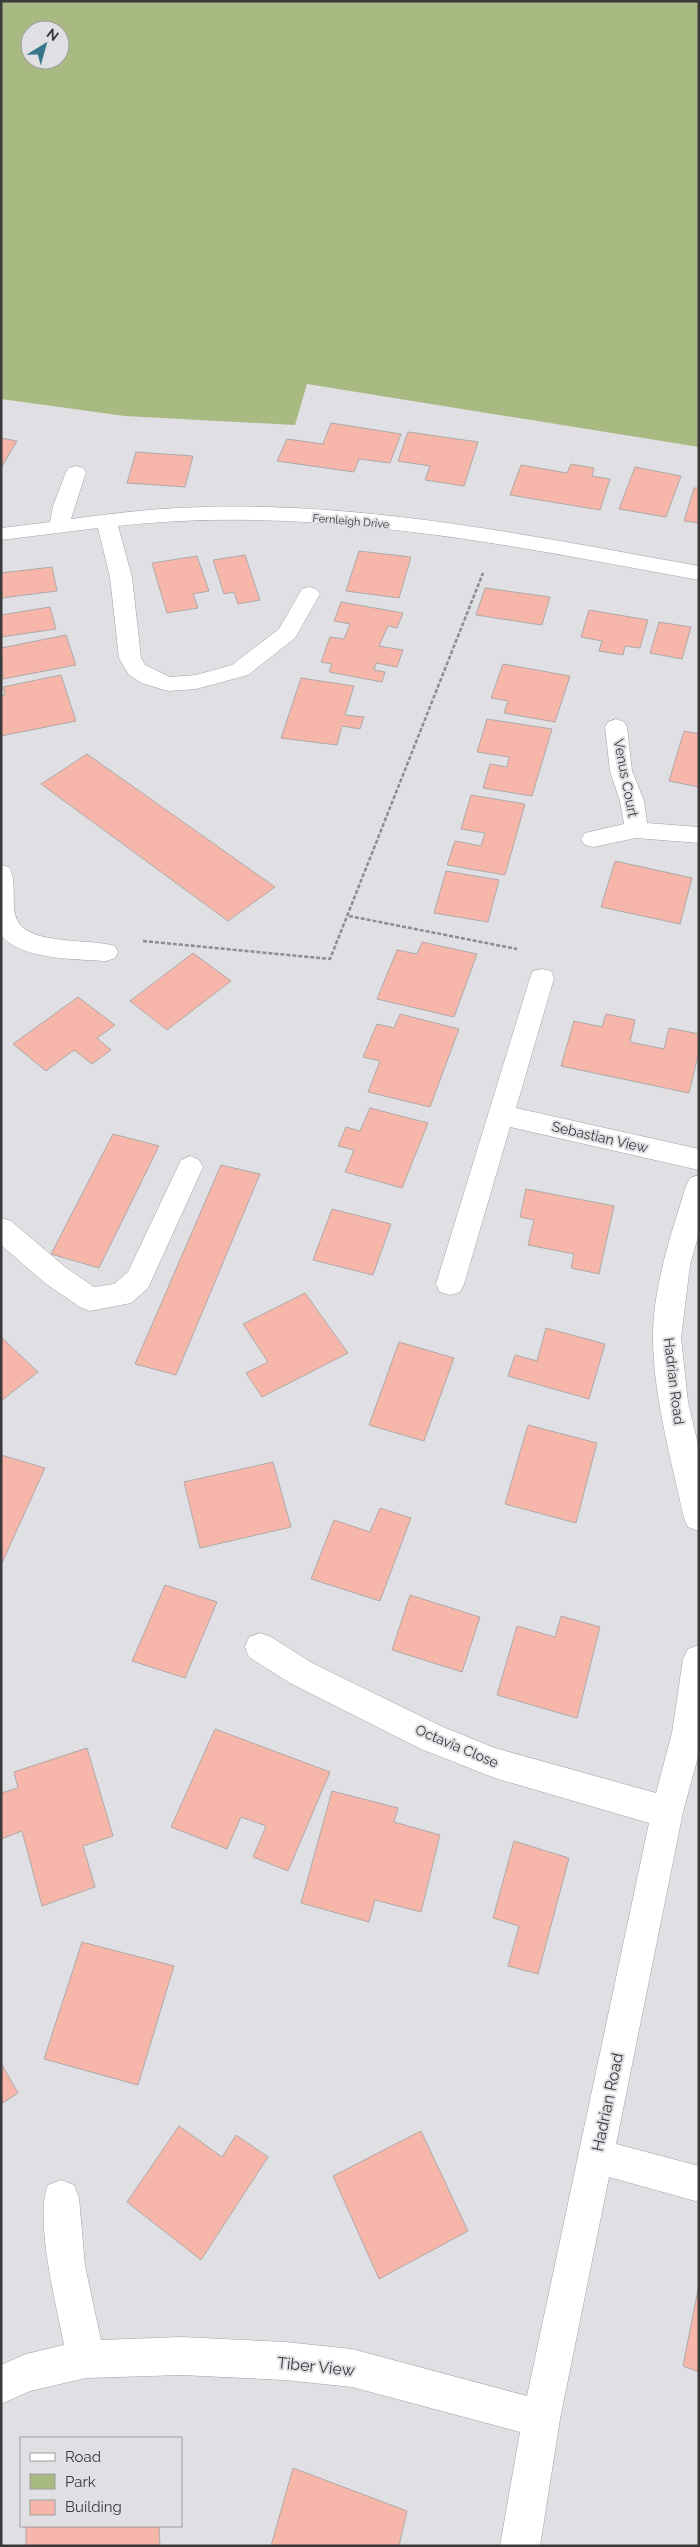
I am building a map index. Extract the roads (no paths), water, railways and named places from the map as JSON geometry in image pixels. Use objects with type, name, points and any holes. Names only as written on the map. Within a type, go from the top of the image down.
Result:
[{"type":"street","points":[[59,527],[63,506],[76,472]]},
{"type":"street","name":"Fernleigh Drive","points":[[1,534],[164,515],[282,515],[431,528],[699,572]]},
{"type":"street","points":[[106,521],[121,577],[130,658],[137,670],[150,678],[169,684],[196,682],[240,670],[287,633],[309,594]]},
{"type":"street","name":"Venus Court","points":[[616,727],[621,771],[632,801],[636,830]]},
{"type":"street","name":"Venus Court","points":[[593,839],[636,830],[699,835]]},
{"type":"street","points":[[1,873],[8,940],[106,952]]},
{"type":"street","points":[[450,1284],[542,978]]},
{"type":"street","name":"Sebastian View","points":[[501,1115],[699,1160]]},
{"type":"street","points":[[1,1229],[55,1275],[90,1299],[121,1295],[138,1280],[190,1167]]},
{"type":"street","name":"Hadrian Road","points":[[699,1186],[676,1265],[667,1338],[674,1402],[699,1518]]},
{"type":"street","name":"Octavia Close","points":[[260,1647],[301,1673],[432,1738],[496,1763],[667,1812]]},
{"type":"street","name":"Hadrian Road","points":[[520,2546],[541,2419],[667,1812],[688,1733],[699,1659]]},
{"type":"street","points":[[596,2156],[699,2184]]},
{"type":"street","points":[[61,2198],[67,2266],[86,2359]]},
{"type":"street","name":"Tiber View","points":[[1,2385],[26,2373],[86,2359],[181,2356],[285,2361],[352,2368],[541,2419]]}]
